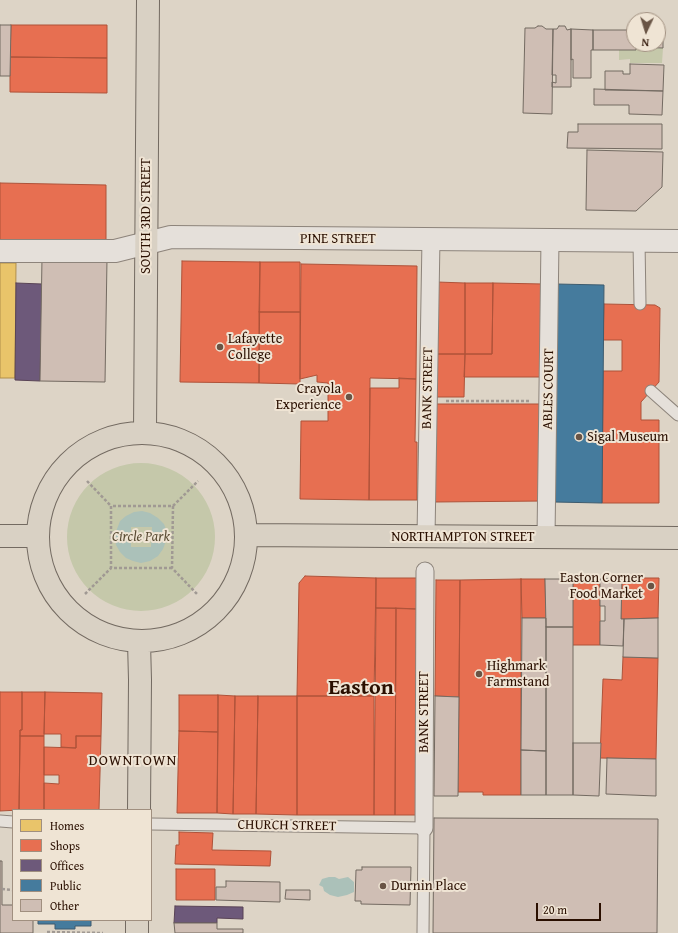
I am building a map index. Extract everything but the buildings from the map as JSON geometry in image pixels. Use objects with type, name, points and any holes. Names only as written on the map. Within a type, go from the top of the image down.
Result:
[{"type":"main road","name":"SOUTH 3RD STREET","points":[[145,432],[148,0]]},
{"type":"main road","points":[[145,432],[170,436],[193,446],[216,463],[231,484],[243,510],[248,535],[245,564],[234,587],[215,612],[191,630],[168,639],[140,642],[112,637],[96,630],[77,620],[62,606],[48,582],[40,564],[37,536],[41,509],[47,494],[66,464],[97,442],[116,434],[145,432]]},
{"type":"main road","name":"NORTHAMPTON STREET","points":[[248,535],[678,538]]},
{"type":"main road","points":[[0,536],[37,536]]},
{"type":"main road","points":[[139,809],[140,642]]},
{"type":"main road","points":[[137,921],[137,933]]},
{"type":"street","name":"PINE STREET","points":[[0,251],[115,251],[171,237],[678,241]]},
{"type":"street","name":"BANK STREET","points":[[426,536],[431,239]]},
{"type":"street","name":"ABLES COURT","points":[[546,537],[550,240]]},
{"type":"street","name":"BANK STREET","points":[[424,828],[425,571]]},
{"type":"lane","points":[[639,241],[640,304]]},
{"type":"lane","points":[[651,391],[678,415]]},
{"type":"lane","points":[[0,821],[12,822]]},
{"type":"lane","name":"CHURCH STREET","points":[[152,824],[424,828]]},
{"type":"lane","points":[[423,933],[424,828]]},
{"type":"path","points":[[428,401],[548,401]]},
{"type":"path","points":[[86,594],[111,568],[111,506],[87,481]]},
{"type":"path","points":[[172,568],[173,506],[198,481]]},
{"type":"path","points":[[111,506],[173,506]]},
{"type":"path","points":[[111,568],[172,568],[198,594]]},
{"type":"path","points":[[2,889],[12,890]]},
{"type":"path","points":[[47,932],[103,933]]},
{"type":"green space","points":[[619,50],[626,50],[626,52],[663,52],[662,63],[630,63],[630,59],[619,60]]},
{"type":"green space","name":"Circle Park","points":[[134,463],[148,463],[162,466],[176,472],[188,480],[198,490],[206,502],[212,516],[215,537],[212,558],[206,572],[198,584],[188,594],[176,602],[162,608],[148,611],[134,611],[120,608],[106,602],[94,594],[84,584],[76,572],[70,558],[67,544],[67,530],[70,516],[76,502],[84,490],[94,480],[106,472],[120,466]]},
{"type":"water","points":[[142,511],[150,513],[164,524],[167,532],[163,549],[158,556],[150,561],[141,563],[126,558],[116,545],[115,537],[120,521],[134,512]],"holes":[[[131,527],[152,527],[151,547],[131,547]]]},
{"type":"water","points":[[329,877],[339,879],[348,877],[354,882],[354,892],[338,897],[330,895],[324,891],[323,887],[319,885],[322,879]]},
{"type":"place","name":"Lafayette College","points":[[220,347]]},
{"type":"place","name":"Crayola Experience","points":[[349,397]]},
{"type":"place","name":"Sigal Museum","points":[[579,437]]},
{"type":"place","name":"Easton Corner Food Market","points":[[651,586]]},
{"type":"place","name":"Highmark Farmstand","points":[[479,674]]},
{"type":"place","name":"Durnin Place","points":[[383,886]]},
{"type":"district","name":"Easton","points":[[361,688]]},
{"type":"district","name":"DOWNTOWN","points":[[133,761]]}]
